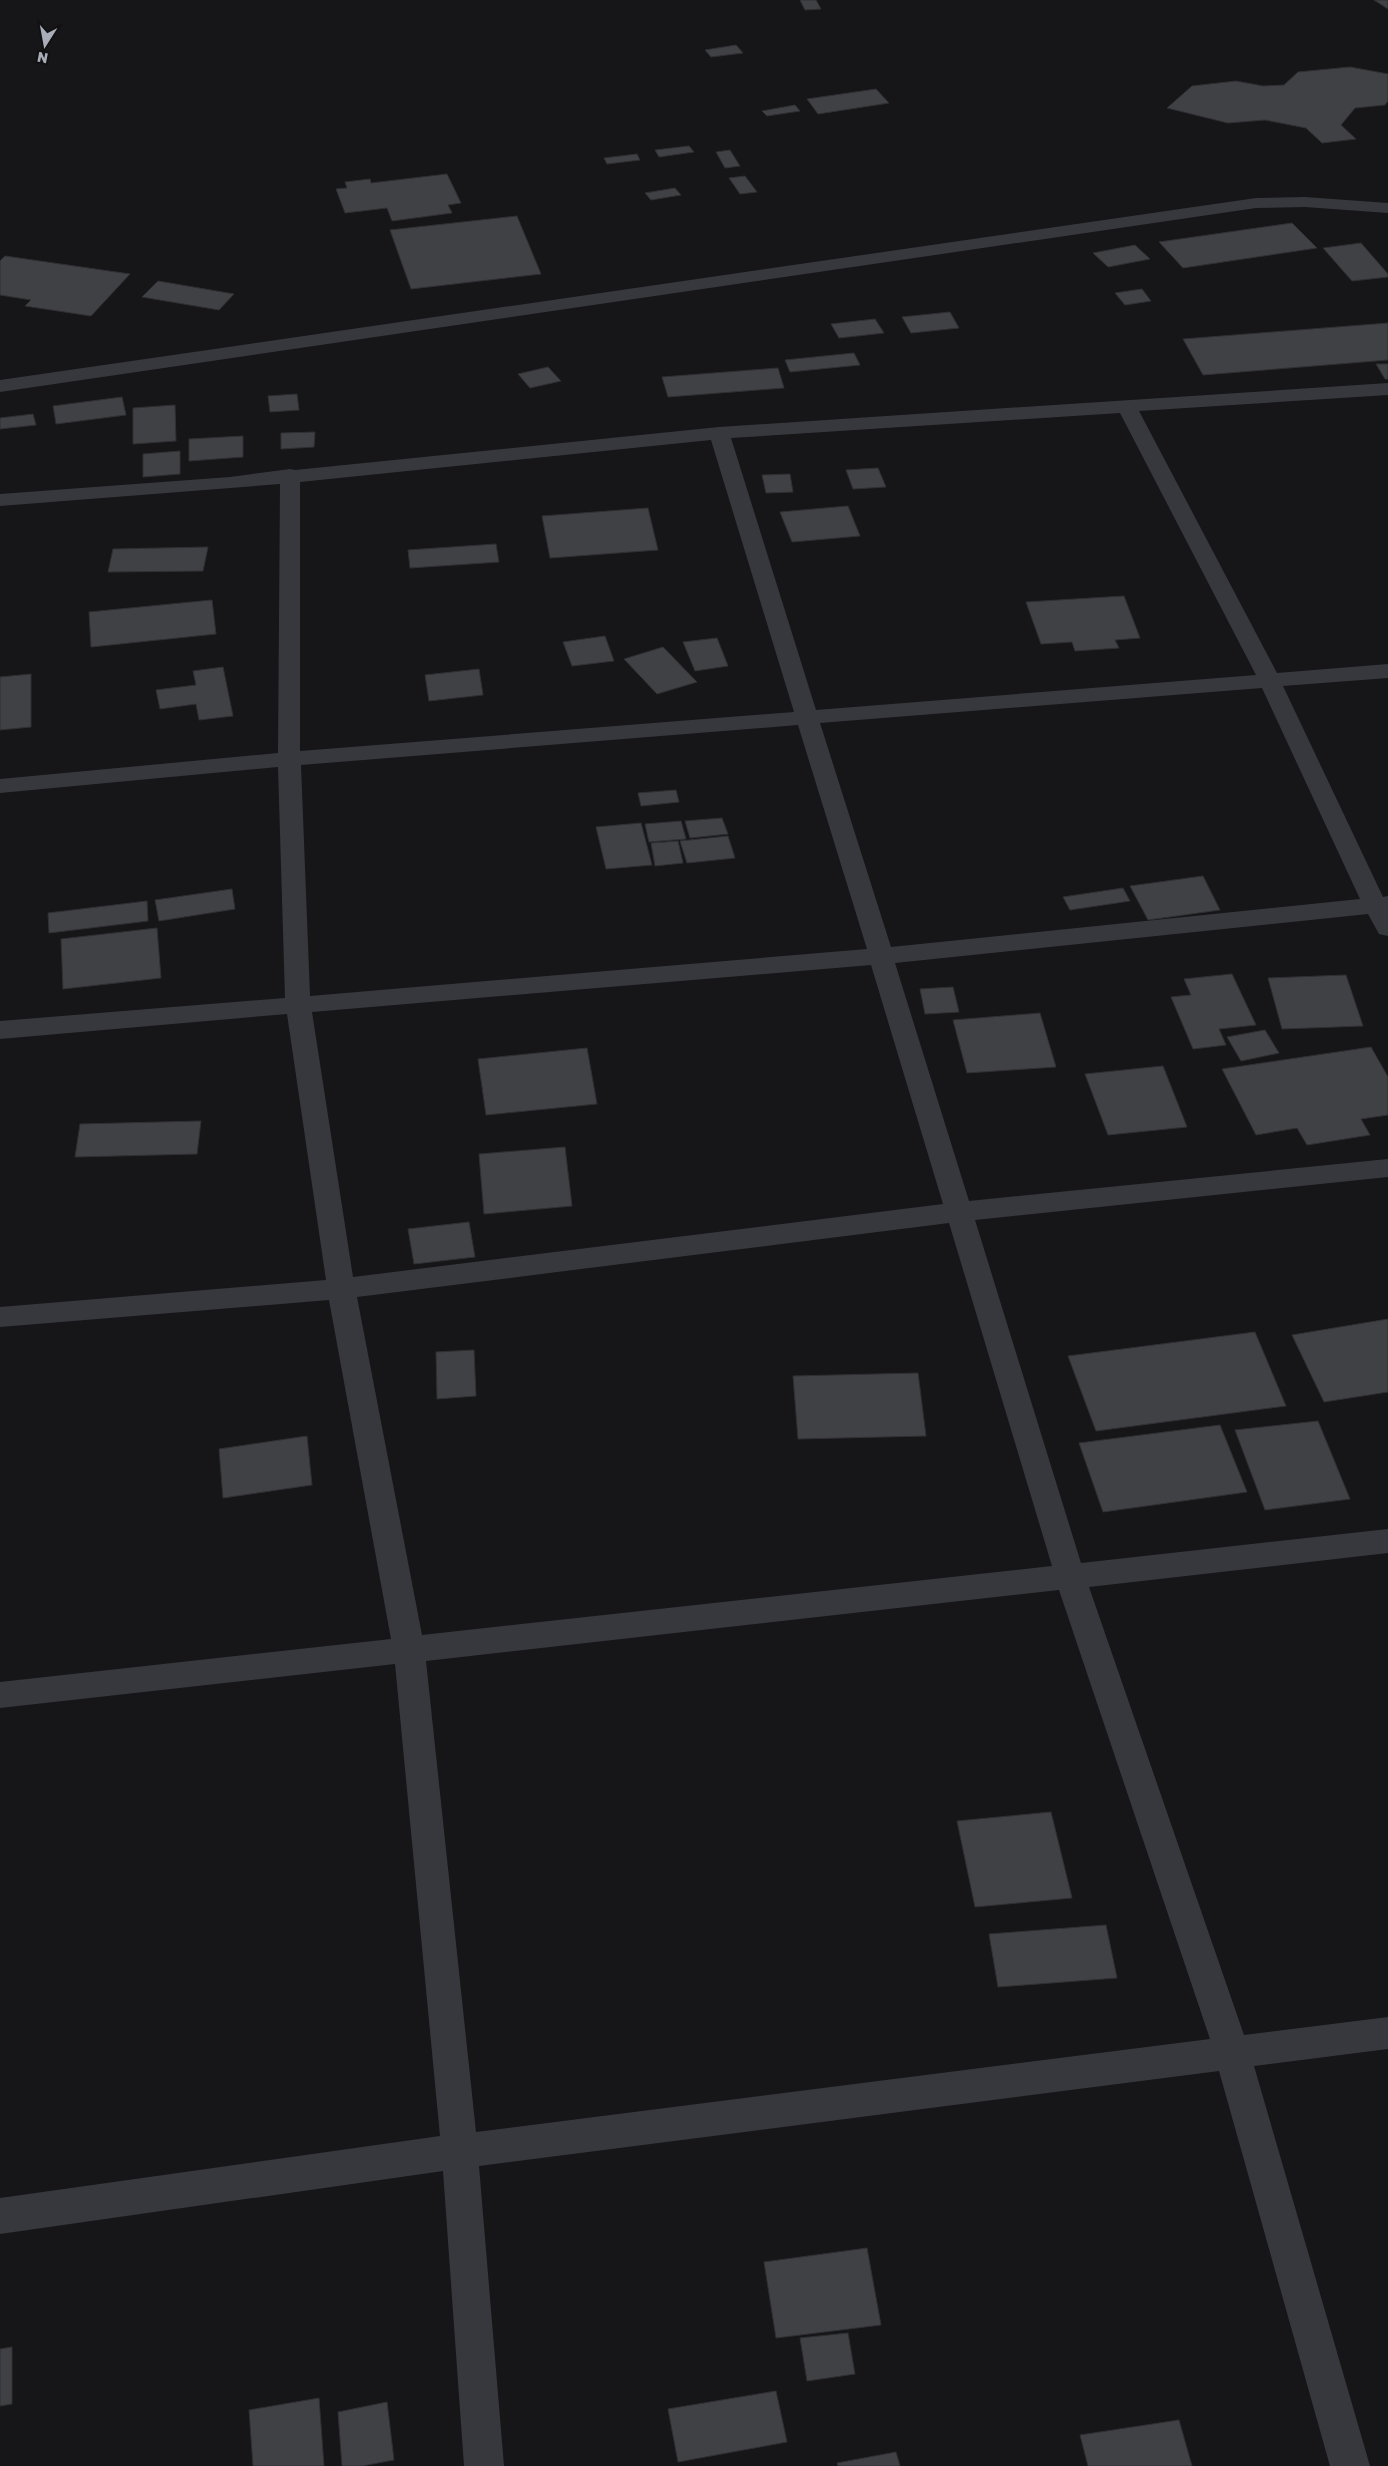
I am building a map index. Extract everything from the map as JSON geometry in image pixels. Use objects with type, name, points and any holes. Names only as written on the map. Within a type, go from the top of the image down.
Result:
[{"type":"street","points":[[0,386],[1256,204],[1305,202],[1388,208]]},
{"type":"street","points":[[0,500],[230,483],[290,475],[719,433],[1388,390]]},
{"type":"street","points":[[1126,406],[1270,681],[1381,904],[1388,928]]},
{"type":"street","points":[[719,433],[1070,1576],[1232,2053],[1350,2466]]},
{"type":"street","points":[[290,475],[289,759],[298,1004],[340,1289],[409,1649],[460,2151],[484,2466]]},
{"type":"street","points":[[0,786],[289,759],[1388,671]]},
{"type":"street","points":[[0,1030],[881,956],[1381,904]]},
{"type":"street","points":[[0,1317],[340,1289],[958,1212],[1388,1168]]},
{"type":"street","points":[[0,1695],[1388,1541]]},
{"type":"street","points":[[0,2216],[460,2151],[1388,2033]]},
{"type":"building","points":[[800,0],[816,0],[821,9],[805,10]]},
{"type":"building","points":[[1374,0],[1388,0],[1388,9]]},
{"type":"building","points":[[736,45],[743,53],[711,57],[705,50]]},
{"type":"building","points":[[1350,67],[1388,74],[1388,101],[1385,105],[1355,108],[1341,125],[1356,139],[1322,143],[1306,128],[1265,120],[1228,123],[1167,108],[1192,86],[1236,81],[1263,86],[1284,85],[1298,72]]},
{"type":"building","points":[[876,89],[889,103],[818,114],[807,99]]},
{"type":"building","points":[[795,105],[800,111],[767,116],[762,111]]},
{"type":"building","points":[[689,146],[694,152],[659,157],[655,150]]},
{"type":"building","points":[[730,150],[740,166],[725,168],[716,152]]},
{"type":"building","points":[[637,154],[640,160],[607,164],[604,158]]},
{"type":"building","points":[[447,174],[461,203],[448,205],[452,213],[392,221],[387,208],[345,213],[336,189],[347,188],[345,182],[370,179],[371,183]]},
{"type":"building","points":[[745,176],[757,192],[740,194],[729,178]]},
{"type":"building","points":[[675,188],[681,195],[651,200],[645,193]]},
{"type":"building","points":[[517,216],[541,274],[411,289],[390,230]]},
{"type":"building","points":[[1292,223],[1317,248],[1183,268],[1159,242]]},
{"type":"building","points":[[1361,243],[1388,274],[1388,277],[1352,281],[1323,248]]},
{"type":"building","points":[[1135,245],[1150,259],[1108,267],[1093,253]]},
{"type":"building","points":[[5,256],[130,274],[91,316],[25,306],[31,300],[0,295],[0,261]]},
{"type":"building","points":[[158,281],[234,294],[219,310],[142,297]]},
{"type":"building","points":[[1142,289],[1151,301],[1125,305],[1115,293]]},
{"type":"building","points":[[950,312],[959,328],[911,333],[902,317]]},
{"type":"building","points":[[875,319],[884,333],[839,338],[831,324]]},
{"type":"building","points":[[1388,323],[1388,360],[1203,375],[1183,339]]},
{"type":"building","points":[[854,353],[860,365],[790,372],[785,360]]},
{"type":"building","points":[[1376,364],[1388,364],[1388,379],[1385,379]]},
{"type":"building","points":[[548,367],[561,381],[530,388],[518,374]]},
{"type":"building","points":[[778,368],[784,388],[668,397],[662,377]]},
{"type":"building","points":[[297,394],[299,410],[270,412],[268,396]]},
{"type":"building","points":[[122,397],[126,415],[56,424],[53,406]]},
{"type":"building","points":[[175,405],[176,441],[133,444],[133,408]]},
{"type":"building","points":[[33,414],[36,425],[0,429],[0,418]]},
{"type":"building","points":[[315,432],[314,447],[281,449],[281,433]]},
{"type":"building","points":[[243,436],[243,457],[189,461],[189,439]]},
{"type":"building","points":[[180,451],[180,474],[143,477],[143,454]]},
{"type":"building","points":[[878,468],[886,487],[853,489],[846,470]]},
{"type":"building","points":[[790,474],[793,492],[766,493],[762,475]]},
{"type":"building","points":[[848,506],[860,536],[792,542],[780,512]]},
{"type":"building","points":[[648,508],[658,550],[550,558],[542,516]]},
{"type":"building","points":[[496,544],[499,562],[410,568],[408,550]]},
{"type":"building","points":[[208,547],[203,571],[108,572],[113,549]]},
{"type":"building","points":[[1124,596],[1140,638],[1115,640],[1119,648],[1075,651],[1072,642],[1041,644],[1026,602]]},
{"type":"building","points":[[212,600],[216,634],[91,647],[89,612]]},
{"type":"building","points":[[605,636],[614,661],[572,666],[563,642]]},
{"type":"building","points":[[717,638],[728,666],[695,671],[683,642]]},
{"type":"building","points":[[663,647],[697,682],[657,694],[624,659]]},
{"type":"building","points":[[223,667],[233,716],[199,720],[196,704],[160,709],[156,690],[196,685],[193,671]]},
{"type":"building","points":[[479,669],[483,695],[429,701],[425,675]]},
{"type":"building","points":[[31,674],[31,727],[0,730],[0,677]]},
{"type":"building","points":[[676,790],[679,802],[641,806],[638,793]]},
{"type":"building","points":[[722,818],[728,834],[690,838],[685,821]]},
{"type":"building","points":[[681,821],[686,839],[649,842],[645,824]]},
{"type":"building","points":[[641,823],[652,865],[606,869],[596,827]]},
{"type":"building","points":[[728,836],[735,858],[687,863],[680,841]]},
{"type":"building","points":[[678,841],[683,863],[655,866],[651,843]]},
{"type":"building","points":[[1203,876],[1220,910],[1148,920],[1130,886]]},
{"type":"building","points":[[1123,888],[1130,901],[1070,910],[1063,897]]},
{"type":"building","points":[[232,889],[235,909],[159,921],[155,900]]},
{"type":"building","points":[[147,901],[148,921],[49,933],[48,913]]},
{"type":"building","points":[[157,928],[161,978],[63,989],[61,939]]},
{"type":"building","points":[[1232,974],[1256,1025],[1219,1029],[1226,1045],[1193,1049],[1171,997],[1191,995],[1184,979]]},
{"type":"building","points":[[1346,975],[1363,1026],[1282,1029],[1268,978]]},
{"type":"building","points":[[953,987],[959,1012],[925,1014],[920,989]]},
{"type":"building","points":[[1040,1013],[1056,1067],[967,1073],[953,1020]]},
{"type":"building","points":[[1265,1030],[1279,1053],[1241,1061],[1227,1037]]},
{"type":"building","points":[[1371,1047],[1388,1077],[1388,1115],[1361,1119],[1370,1135],[1307,1145],[1297,1128],[1256,1135],[1222,1069]]},
{"type":"building","points":[[587,1048],[597,1104],[486,1115],[478,1059]]},
{"type":"building","points":[[1163,1066],[1187,1127],[1108,1135],[1085,1074]]},
{"type":"building","points":[[201,1121],[197,1154],[75,1157],[80,1124]]},
{"type":"building","points":[[565,1147],[572,1206],[484,1214],[479,1154]]},
{"type":"building","points":[[469,1222],[475,1257],[414,1264],[408,1229]]},
{"type":"building","points":[[1388,1319],[1388,1392],[1324,1402],[1292,1335]]},
{"type":"building","points":[[1255,1332],[1286,1406],[1096,1431],[1068,1356]]},
{"type":"building","points":[[474,1350],[476,1396],[437,1399],[436,1352]]},
{"type":"building","points":[[918,1373],[926,1436],[798,1439],[793,1376]]},
{"type":"building","points":[[1318,1421],[1350,1499],[1265,1510],[1235,1430]]},
{"type":"building","points":[[1220,1425],[1247,1492],[1103,1512],[1079,1443]]},
{"type":"building","points":[[307,1436],[312,1485],[223,1498],[219,1449]]},
{"type":"building","points":[[1051,1812],[1072,1898],[975,1907],[957,1821]]},
{"type":"building","points":[[1106,1925],[1117,1978],[998,1987],[989,1934]]},
{"type":"building","points":[[867,2248],[881,2325],[776,2338],[764,2262]]},
{"type":"building","points":[[848,2333],[855,2374],[807,2381],[800,2338]]},
{"type":"building","points":[[12,2347],[12,2404],[0,2406],[0,2349]]},
{"type":"building","points":[[776,2391],[787,2442],[678,2462],[668,2409]]},
{"type":"building","points":[[319,2398],[324,2466],[253,2466],[249,2410]]},
{"type":"building","points":[[387,2402],[394,2460],[362,2466],[342,2466],[338,2412]]},
{"type":"building","points":[[1179,2420],[1192,2466],[1088,2466],[1080,2435]]},
{"type":"building","points":[[896,2452],[900,2466],[838,2466],[837,2463]]}]
